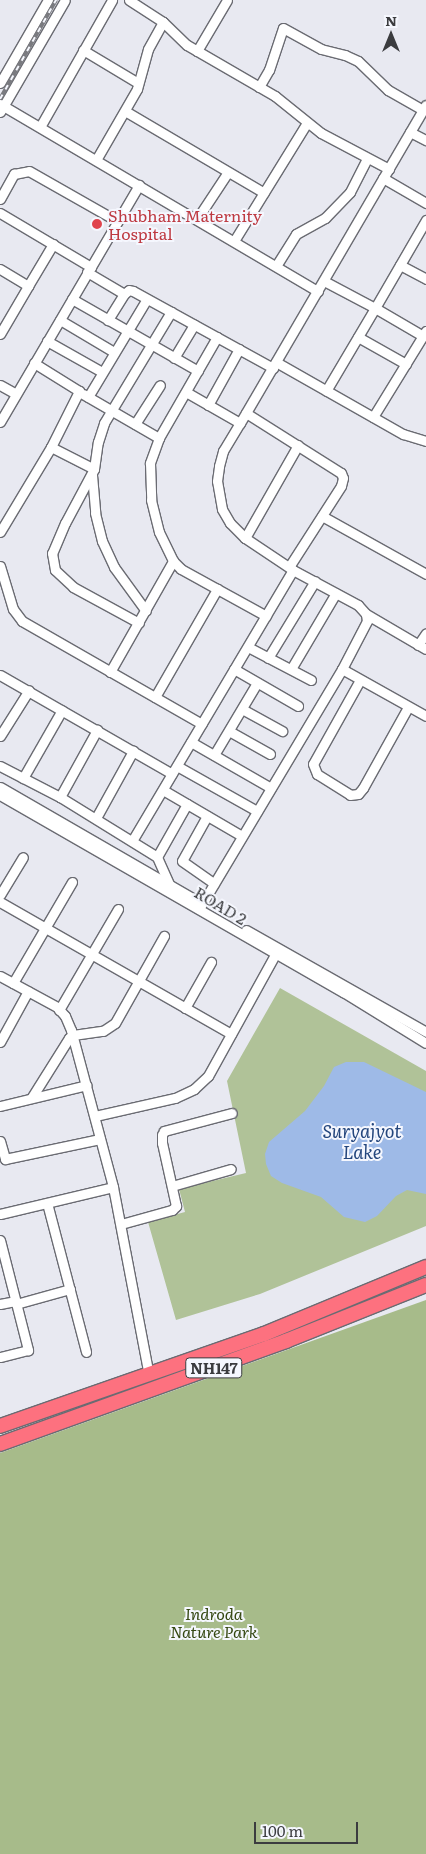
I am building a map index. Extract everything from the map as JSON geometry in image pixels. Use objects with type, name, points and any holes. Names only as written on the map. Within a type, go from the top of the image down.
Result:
[{"type":"highway","name":"NH147","points":[[0,1426],[264,1334],[426,1267]]},
{"type":"highway","name":"NH147","points":[[0,1444],[278,1344],[426,1285]]},
{"type":"street","points":[[0,83],[48,0]]},
{"type":"street","points":[[65,0],[1,107],[40,127],[318,291]]},
{"type":"street","points":[[40,127],[112,0]]},
{"type":"street","points":[[129,0],[163,22],[197,51],[298,112],[307,123],[389,169]]},
{"type":"street","points":[[197,51],[227,0]]},
{"type":"street","points":[[96,160],[125,111],[138,83],[148,50],[163,22]]},
{"type":"street","points":[[259,87],[269,70],[283,28],[321,49],[345,54],[358,61],[388,90],[424,107],[223,451],[217,481],[222,509],[230,523],[245,538],[291,568],[358,605],[366,614],[422,647],[426,633]]},
{"type":"street","points":[[84,50],[138,83]]},
{"type":"street","points":[[125,111],[264,193]]},
{"type":"street","points":[[234,241],[307,123]]},
{"type":"street","points":[[410,132],[426,140]]},
{"type":"street","points":[[276,266],[296,234],[326,218],[350,192],[367,158]]},
{"type":"street","points":[[0,198],[14,174],[29,171],[117,221]]},
{"type":"street","points":[[197,219],[228,172]]},
{"type":"street","points":[[383,178],[426,203]]},
{"type":"street","points":[[0,422],[138,185]]},
{"type":"street","points":[[0,213],[53,244],[124,294]]},
{"type":"street","points":[[326,391],[426,220]]},
{"type":"street","points":[[1,328],[53,244]]},
{"type":"street","points":[[400,265],[426,279]]},
{"type":"street","points":[[0,269],[28,286]]},
{"type":"street","points":[[324,281],[424,333],[373,418]]},
{"type":"street","points":[[108,320],[124,294],[129,290],[239,349],[326,391],[403,434],[426,441]]},
{"type":"street","points":[[72,299],[198,371]]},
{"type":"street","points":[[88,397],[147,299]]},
{"type":"street","points":[[146,611],[114,567],[102,541],[95,513],[93,472],[98,442],[104,423],[171,312]]},
{"type":"street","points":[[60,320],[114,352]]},
{"type":"street","points":[[174,358],[194,324]]},
{"type":"street","points":[[216,337],[159,438],[150,463],[151,500],[159,532],[173,561],[181,569],[266,616]]},
{"type":"street","points":[[358,337],[406,364]]},
{"type":"street","points":[[47,341],[102,372]]},
{"type":"street","points":[[208,405],[239,349]]},
{"type":"street","points":[[34,363],[159,438]]},
{"type":"street","points":[[0,384],[16,394]]},
{"type":"street","points":[[135,424],[160,385]]},
{"type":"street","points":[[0,532],[51,447],[79,391]]},
{"type":"street","points":[[186,392],[240,423]]},
{"type":"street","points":[[132,841],[248,647],[291,568],[341,486],[342,475],[246,413]]},
{"type":"street","points":[[245,538],[298,445]]},
{"type":"street","points":[[51,447],[93,472]]},
{"type":"street","points":[[93,472],[52,553],[55,570],[72,587],[139,623]]},
{"type":"street","points":[[322,516],[426,574]]},
{"type":"street","points":[[110,672],[173,561]]},
{"type":"street","points":[[0,566],[16,615],[110,672],[202,724]]},
{"type":"street","points":[[268,658],[315,581]]},
{"type":"street","points":[[155,697],[217,589]]},
{"type":"street","points":[[291,670],[336,593]]},
{"type":"street","points":[[200,906],[342,669],[364,628],[366,614]]},
{"type":"street","points":[[248,647],[311,680]]},
{"type":"street","points":[[342,669],[426,716]]},
{"type":"street","points":[[234,670],[298,706]]},
{"type":"street","points":[[0,675],[134,751],[257,811]]},
{"type":"street","points":[[360,680],[313,764],[317,774],[350,794],[358,794],[363,788],[408,707]]},
{"type":"street","points":[[214,755],[257,683]]},
{"type":"street","points":[[0,736],[28,690]]},
{"type":"street","points":[[23,778],[62,710]]},
{"type":"street","points":[[242,710],[282,731]]},
{"type":"street","points":[[60,797],[97,730]]},
{"type":"street","points":[[229,731],[270,754]]},
{"type":"street","points":[[191,742],[271,788]]},
{"type":"street","points":[[96,818],[134,751]]},
{"type":"street","points":[[0,766],[60,797],[157,857],[168,884]]},
{"type":"street","name":"ROAD 2","points":[[0,787],[168,884],[200,906]]},
{"type":"street","points":[[162,790],[242,836]]},
{"type":"street","name":"ROAD 2","points":[[0,795],[200,906],[426,1043]]},
{"type":"street","points":[[157,857],[186,804]]},
{"type":"street","points":[[207,816],[182,862],[214,883]]},
{"type":"street","points":[[0,895],[23,857]]},
{"type":"street","points":[[13,983],[72,882]]},
{"type":"street","points":[[0,902],[231,1034]]},
{"type":"street","points":[[59,1010],[118,909]]},
{"type":"street","points":[[32,1098],[73,1035],[103,1031],[115,1023],[164,936]]},
{"type":"street","points":[[95,1116],[175,1098],[194,1089],[208,1076],[277,952]]},
{"type":"street","name":"ROAD 2","points":[[277,952],[426,1032]]},
{"type":"street","points":[[184,1008],[211,962]]},
{"type":"street","points":[[0,976],[59,1010],[65,1016],[73,1035],[113,1187],[149,1375]]},
{"type":"street","points":[[0,1042],[28,991]]},
{"type":"street","points":[[0,1106],[87,1085]]},
{"type":"street","points":[[121,1224],[172,1210],[176,1206],[162,1143],[164,1131],[232,1113]]},
{"type":"street","points":[[0,1141],[2,1160],[100,1139]]},
{"type":"street","points":[[172,1186],[231,1169]]},
{"type":"street","points":[[0,1214],[113,1187]]},
{"type":"street","points":[[47,1202],[86,1352]]},
{"type":"street","points":[[0,1240],[4,1272],[16,1302],[28,1350],[0,1357]]},
{"type":"street","points":[[0,1304],[70,1289]]},
{"type":"green space","points":[[280,988],[426,1071],[426,1226],[260,1294],[176,1320],[148,1222],[185,1212],[179,1189],[246,1173],[227,1081]]},
{"type":"green space","name":"Indroda Nature Park","points":[[426,1300],[426,1854],[0,1854],[0,1453]]},
{"type":"water","name":"Suryajyot Lake","points":[[346,1062],[364,1062],[426,1092],[426,1194],[407,1190],[396,1196],[377,1216],[365,1222],[344,1217],[321,1197],[282,1183],[271,1176],[266,1164],[265,1154],[269,1142],[305,1111],[324,1086],[334,1067]]},
{"type":"railway","points":[[0,99],[56,0]]},
{"type":"place","name":"Shubham Maternity Hospital","points":[[97,224]]}]
